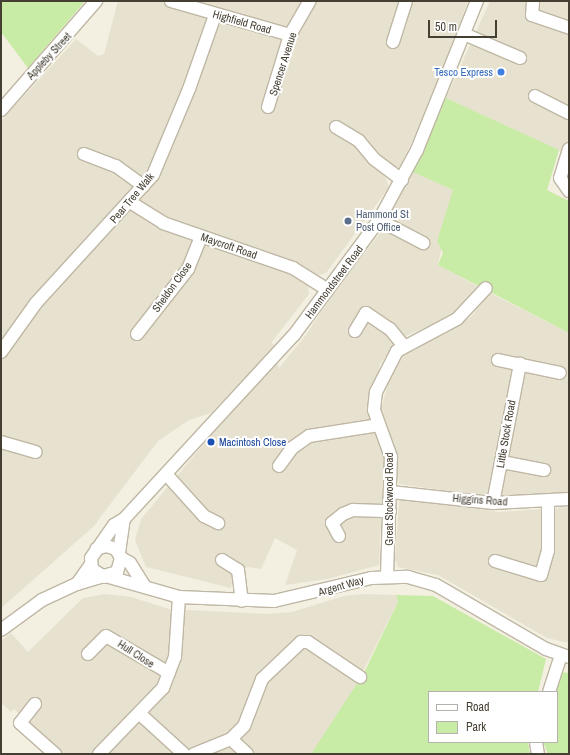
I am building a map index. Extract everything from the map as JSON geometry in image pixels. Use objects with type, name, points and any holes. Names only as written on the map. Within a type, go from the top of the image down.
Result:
[{"type":"street","name":"Appleby Street","points":[[1,110],[96,1]]},
{"type":"street","name":"Highfield Road","points":[[171,1],[215,15],[290,35]]},
{"type":"street","name":"Spencer Avenue","points":[[268,107],[290,35],[310,1]]},
{"type":"street","points":[[393,42],[406,1]]},
{"type":"street","name":"Hammondstreet Road","points":[[77,584],[91,564],[96,550],[114,525],[124,519],[294,335],[379,220],[402,180],[477,1]]},
{"type":"street","points":[[533,2],[532,15],[569,28]]},
{"type":"street","name":"Pear Tree Walk","points":[[1,352],[36,303],[130,202],[144,186],[160,163],[215,15]]},
{"type":"street","points":[[464,34],[520,58]]},
{"type":"street","points":[[535,96],[569,113]]},
{"type":"street","points":[[336,127],[359,141],[377,162],[402,180]]},
{"type":"street","points":[[566,188],[560,178],[569,150]]},
{"type":"street","points":[[84,154],[116,166],[144,186]]},
{"type":"street","name":"Maycroft Road","points":[[130,202],[163,223],[293,268],[328,290]]},
{"type":"street","points":[[379,220],[423,243]]},
{"type":"street","name":"Sheldon Close","points":[[137,334],[188,269],[201,236]]},
{"type":"street","name":"Great Stockwood Road","points":[[387,576],[391,492],[390,449],[378,425],[374,410],[376,392],[388,363],[403,345],[457,320],[486,288]]},
{"type":"street","points":[[355,331],[366,313],[390,329],[403,345]]},
{"type":"street","points":[[498,360],[560,373]]},
{"type":"street","name":"Little Stock Road","points":[[493,503],[520,364]]},
{"type":"street","points":[[279,466],[292,448],[309,436],[378,425]]},
{"type":"street","points":[[1,442],[36,452]]},
{"type":"street","points":[[502,462],[544,470]]},
{"type":"street","points":[[166,474],[204,516],[218,523]]},
{"type":"street","name":"Higgins Road","points":[[391,492],[493,503],[569,499]]},
{"type":"street","points":[[495,561],[536,575],[544,571],[548,551],[548,501]]},
{"type":"street","points":[[339,536],[332,523],[343,514],[353,510],[390,511]]},
{"type":"street","points":[[1,630],[42,600],[77,584],[107,577],[120,568],[124,519]]},
{"type":"street","points":[[96,550],[106,546],[120,556],[130,564],[144,585]]},
{"type":"street","points":[[222,560],[234,566],[241,576],[242,601]]},
{"type":"street","points":[[91,564],[96,573],[107,577]]},
{"type":"street","name":"Argent Way","points":[[107,577],[144,585],[179,597],[242,601],[280,600],[387,576],[436,585],[565,656]]},
{"type":"street","points":[[99,754],[160,694],[176,650],[179,597]]},
{"type":"street","name":"Hull Close","points":[[88,654],[106,636],[168,673]]},
{"type":"street","points":[[194,754],[230,739],[247,721],[262,679],[301,642],[308,642],[360,677]]},
{"type":"street","points":[[549,691],[565,656]]},
{"type":"street","points":[[35,704],[20,723],[55,754]]},
{"type":"street","points":[[140,714],[184,754]]},
{"type":"street","points":[[230,739],[246,754]]},
{"type":"street","points":[[536,743],[538,754]]},
{"type":"shaded area","points":[[118,1],[468,1],[434,94],[400,167],[388,167],[384,175],[389,186],[387,190],[326,273],[318,275],[308,285],[309,294],[271,343],[276,346],[211,413],[189,420],[158,441],[93,527],[1,608],[1,121],[76,39],[98,56],[104,54]]},
{"type":"shaded area","points":[[490,1],[569,1],[569,155],[446,98]]},
{"type":"shaded area","points":[[413,172],[453,190],[438,265],[479,287],[452,316],[408,335],[393,346],[380,364],[369,404],[370,417],[384,454],[379,565],[327,579],[285,585],[297,550],[275,538],[261,569],[248,567],[233,574],[231,588],[146,567],[135,540],[141,519],[223,421],[277,363],[279,368],[306,335],[335,290],[381,232]]},
{"type":"shaded area","points":[[490,293],[569,333],[569,493],[484,496],[399,484],[394,445],[380,413],[392,370],[409,349],[449,332],[471,317]]},
{"type":"shaded area","points":[[409,499],[500,512],[569,507],[569,643],[547,638],[438,575],[398,567],[395,559],[399,500]]},
{"type":"shaded area","points":[[105,594],[131,597],[169,609],[268,614],[292,612],[344,596],[364,594],[396,595],[398,602],[346,705],[311,754],[61,754],[14,709],[11,712],[1,703],[1,641],[11,633],[28,652],[83,598]]},
{"type":"green space","points":[[1,1],[85,1],[28,68],[1,32]]},
{"type":"green space","points":[[446,98],[559,150],[547,190],[569,201],[569,333],[438,265],[443,253],[437,241],[453,190],[413,172]]},
{"type":"green space","points":[[396,595],[433,596],[546,659],[538,691],[428,691],[428,743],[528,743],[530,754],[311,754],[364,673],[398,602]]},
{"type":"green space","points":[[561,672],[569,673],[569,754],[548,754],[543,743],[558,743],[558,691],[555,691]]},
{"type":"place","name":"Tesco Express","points":[[501,72]]},
{"type":"place","name":"Hammond St Post Office","points":[[348,221]]},
{"type":"place","name":"Macintosh Close","points":[[211,442]]}]
